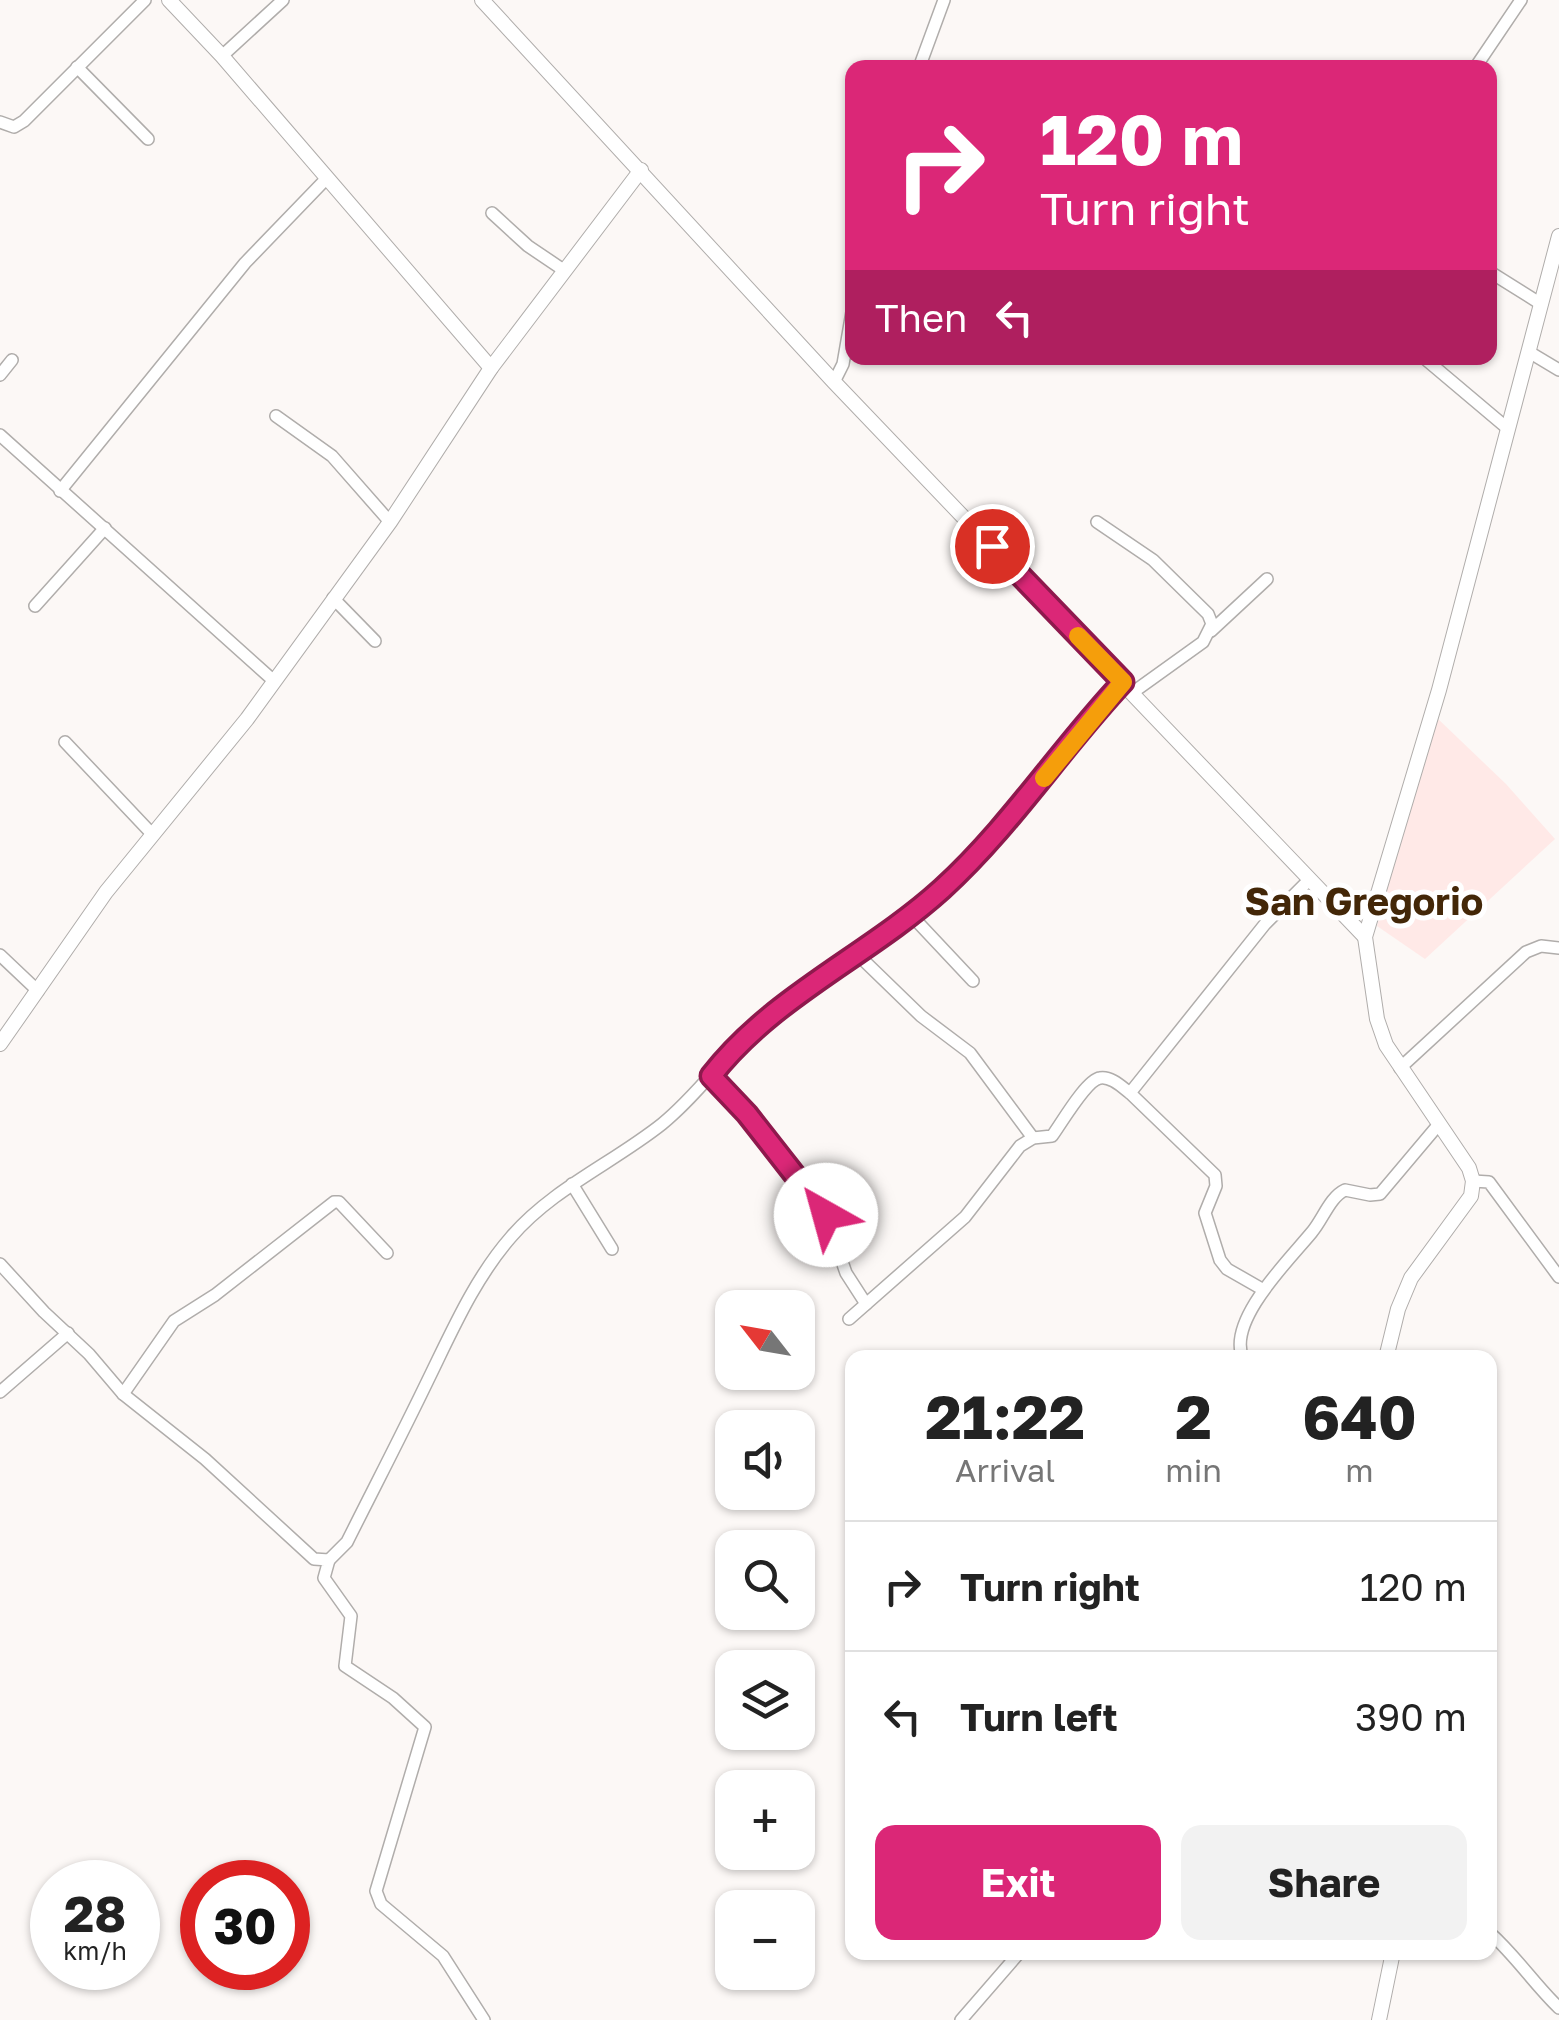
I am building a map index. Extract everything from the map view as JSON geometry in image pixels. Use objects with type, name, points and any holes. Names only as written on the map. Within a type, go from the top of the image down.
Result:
[{"type":"street","points":[[0,122],[18,125],[145,0]]},
{"type":"street","points":[[169,0],[222,56],[491,368]]},
{"type":"street","points":[[222,56],[283,0]]},
{"type":"street","points":[[482,0],[834,382],[1365,938]]},
{"type":"street","points":[[922,60],[944,0]]},
{"type":"street","points":[[1480,60],[1521,0]]},
{"type":"street","points":[[77,67],[148,140]]},
{"type":"street","points":[[0,1044],[106,892],[215,760],[274,681],[390,522],[491,368],[641,170]]},
{"type":"street","points":[[60,490],[245,262],[326,179]]},
{"type":"street","points":[[492,213],[528,246],[565,271]]},
{"type":"street","points":[[1388,1350],[1411,1278],[1471,1196],[1474,1181],[1386,1045],[1376,1019],[1365,938],[1434,706],[1559,236]]},
{"type":"street","points":[[1497,276],[1541,304]]},
{"type":"street","points":[[834,382],[845,352]]},
{"type":"street","points":[[1529,352],[1559,370]]},
{"type":"street","points":[[0,375],[12,360]]},
{"type":"street","points":[[1432,365],[1507,428]]},
{"type":"street","points":[[276,416],[332,456],[390,522]]},
{"type":"street","points":[[1,438],[274,681]]},
{"type":"street","points":[[1097,522],[1153,560],[1208,614],[1211,630]]},
{"type":"street","points":[[34,606],[105,528]]},
{"type":"street","points":[[484,2020],[449,1962],[381,1904],[376,1892],[425,1728],[392,1698],[345,1666],[352,1616],[324,1578],[329,1560],[348,1542],[480,1280],[514,1233],[572,1184],[664,1122],[761,1023],[958,874],[1127,688],[1203,642],[1267,579]]},
{"type":"street","points":[[333,598],[375,641]]},
{"type":"street","points":[[65,742],[152,834]]},
{"type":"street","points":[[1130,1093],[1264,924],[1310,879]]},
{"type":"street","points":[[910,914],[973,981]]},
{"type":"street","points":[[1400,1068],[1526,952],[1541,946],[1559,948]]},
{"type":"street","points":[[856,952],[921,1016],[970,1052],[1033,1138]]},
{"type":"street","points":[[0,955],[38,992]]},
{"type":"street","points":[[711,1076],[747,1114],[826,1215],[846,1272],[866,1304]]},
{"type":"street","points":[[849,1319],[965,1217],[1010,1158],[1033,1138],[1052,1136],[1096,1079],[1109,1079],[1130,1093],[1215,1175],[1216,1186],[1206,1213],[1220,1260],[1227,1269],[1262,1288]]},
{"type":"street","points":[[1241,1350],[1262,1288],[1312,1232],[1340,1190],[1380,1194],[1440,1124]]},
{"type":"street","points":[[1474,1181],[1489,1182],[1559,1276]]},
{"type":"street","points":[[572,1184],[612,1249]]},
{"type":"street","points":[[123,1394],[174,1321],[216,1295],[334,1202],[340,1202],[387,1252]]},
{"type":"street","points":[[0,1264],[123,1394],[205,1459],[314,1559],[329,1560]]},
{"type":"street","points":[[0,1392],[68,1333]]},
{"type":"street","points":[[1497,1939],[1559,2008]]},
{"type":"street","points":[[961,2020],[1013,1960]]},
{"type":"street","points":[[1379,2020],[1392,1960]]},
{"type":"shaded area","points":[[1436,717],[1506,784],[1555,839],[1425,959],[1377,926]]},
{"type":"slow traffic","points":[[1044,778],[1123,682],[1078,636]]},
{"type":"district","name":"San Gregorio","points":[[1364,902]]},
{"type":"route","points":[[826,1215],[747,1114],[711,1076],[730,1052],[778,1008],[910,914],[958,874],[1123,682],[992,546]]}]
